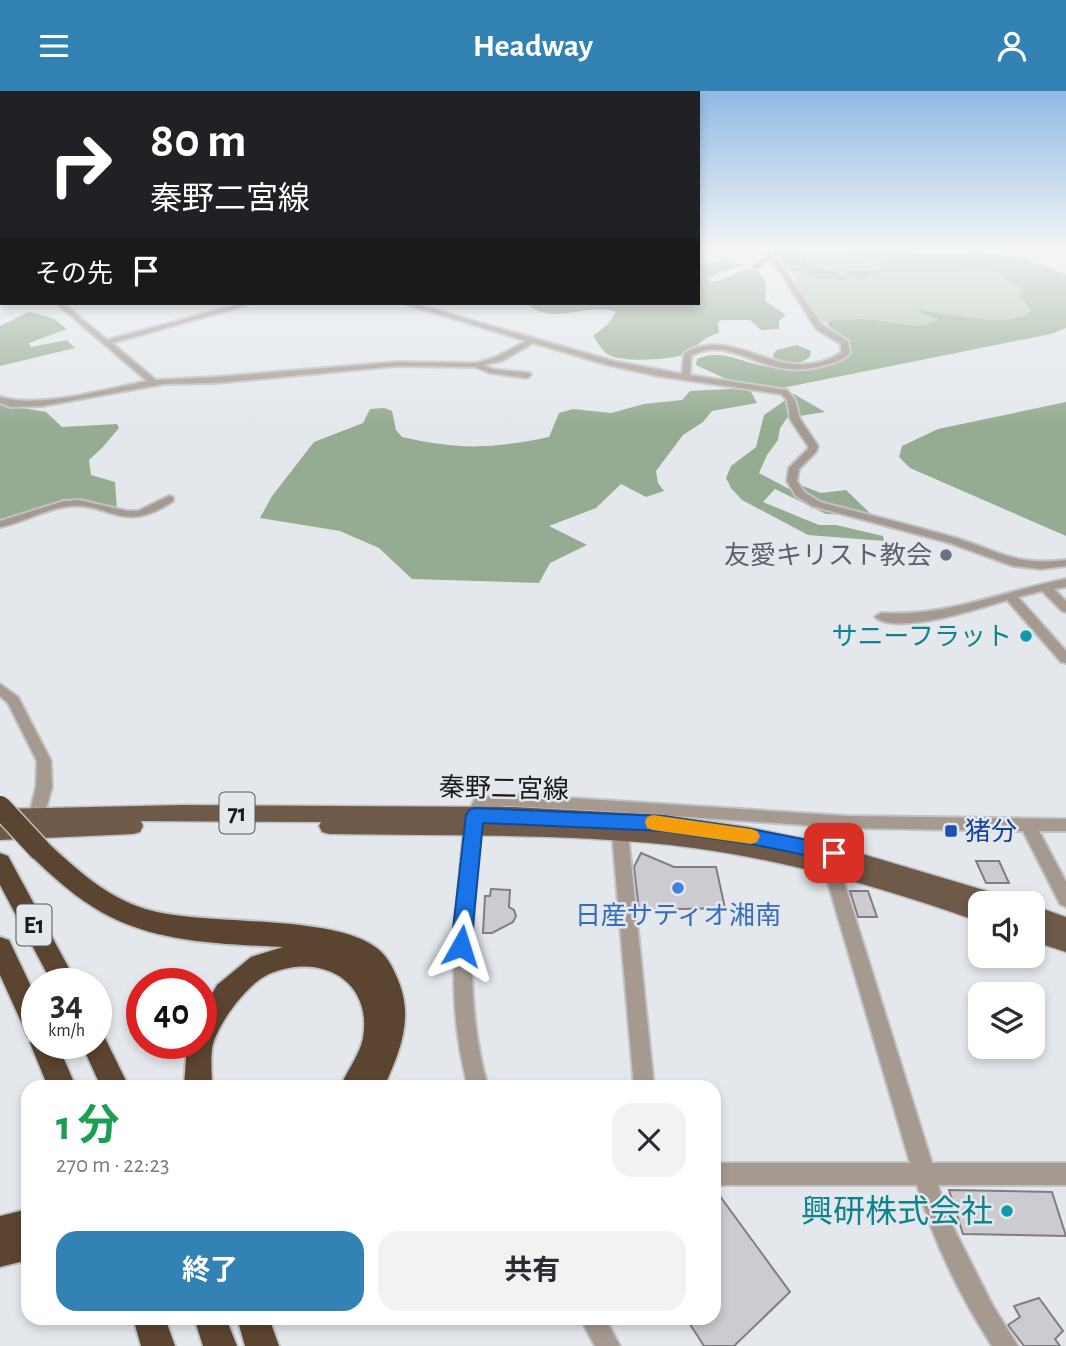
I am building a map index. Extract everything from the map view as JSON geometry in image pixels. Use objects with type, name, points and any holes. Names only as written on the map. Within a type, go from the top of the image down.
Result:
[{"type":"highway","points":[[0,807],[39,849],[71,878],[114,907],[140,918],[185,927],[319,939],[347,946],[366,955],[382,971],[394,1002],[393,1031],[372,1080]]},
{"type":"highway","name":"E1","points":[[1,865],[57,968]]},
{"type":"highway","name":"E1","points":[[0,948],[21,993]]},
{"type":"highway","points":[[217,1003],[249,972],[281,957],[297,953],[333,957],[361,973],[370,986],[375,1003],[376,1037],[370,1057],[358,1080]]},
{"type":"highway","points":[[50,1059],[59,1080]]},
{"type":"highway","points":[[102,1059],[112,1080]]},
{"type":"highway","points":[[198,1080],[200,1059]]},
{"type":"highway","points":[[0,1231],[21,1226]]},
{"type":"highway","points":[[0,1251],[21,1246]]},
{"type":"highway","points":[[151,1325],[158,1346]]},
{"type":"highway","points":[[212,1325],[220,1346]]},
{"type":"highway","points":[[255,1325],[262,1346]]},
{"type":"main road","name":"秦野二宮線","points":[[0,817],[256,813],[474,822],[620,833],[756,850],[831,866],[968,908]]},
{"type":"main road","name":"秦野二宮線","points":[[0,832],[253,824],[626,820],[756,837],[893,869],[968,894]]},
{"type":"main road","points":[[1045,920],[1066,927]]},
{"type":"main road","points":[[1045,935],[1066,942]]},
{"type":"street","points":[[66,309],[153,382]]},
{"type":"street","points":[[107,342],[225,309]]},
{"type":"street","points":[[423,309],[611,363],[767,389],[790,397],[794,419],[813,446],[813,450],[794,468],[792,481],[800,494],[816,504],[954,541],[1013,563],[1041,566],[1066,562]]},
{"type":"street","points":[[686,377],[687,355],[706,347],[731,348],[771,363],[794,367],[825,363],[846,353],[845,343],[818,327],[806,309]]},
{"type":"street","points":[[0,400],[11,404],[42,403],[153,382],[225,380],[397,364],[476,365],[499,359],[531,341]]},
{"type":"street","points":[[476,365],[490,372],[527,375]]},
{"type":"street","points":[[0,524],[70,504],[135,515],[150,513],[169,499]]},
{"type":"street","points":[[881,617],[942,617],[1010,596],[1066,583]]},
{"type":"street","points":[[1045,587],[1066,608]]},
{"type":"street","points":[[1010,596],[1066,659]]},
{"type":"street","points":[[0,689],[13,700],[44,761],[44,787],[37,816]]},
{"type":"street","points":[[476,1080],[464,1029],[460,990],[461,946],[474,822],[480,803],[507,800],[848,822],[1066,825]]},
{"type":"street","points":[[1028,825],[1066,899]]},
{"type":"street","points":[[620,833],[643,1080]]},
{"type":"street","points":[[831,866],[939,1223],[960,1267],[1006,1346]]},
{"type":"street","points":[[721,1174],[1066,1174]]},
{"type":"street","points":[[596,1325],[608,1346]]},
{"type":"green space","points":[[534,309],[776,309],[786,315],[779,321],[779,329],[761,330],[750,320],[722,320],[718,322],[719,333],[682,355],[635,360],[608,355],[593,336],[608,324],[616,312],[594,309],[558,314]]},
{"type":"green space","points":[[810,309],[1036,309],[1030,317],[1000,322],[900,326],[868,320],[820,323]]},
{"type":"green space","points":[[1029,309],[1066,309],[1066,328],[1051,334],[777,389],[726,379],[696,365],[697,359],[716,355],[781,368],[809,364],[846,353],[847,342],[827,324],[830,321],[868,319],[916,326],[938,319],[914,310],[993,320],[1022,317],[1031,311]]},
{"type":"green space","points":[[29,312],[53,318],[67,329],[29,343],[31,347],[67,340],[75,348],[0,366],[0,326]]},
{"type":"green space","points":[[797,345],[811,351],[810,357],[792,364],[774,359],[773,354],[777,350]]},
{"type":"green space","points":[[750,390],[757,403],[712,411],[703,422],[683,435],[656,471],[658,483],[664,491],[646,497],[621,484],[596,508],[549,526],[587,545],[550,563],[539,583],[412,579],[379,548],[340,531],[260,518],[272,496],[314,442],[363,423],[370,409],[384,408],[392,411],[396,430],[402,437],[459,446],[492,446],[549,437],[559,413],[573,409],[611,413],[644,404],[682,400],[690,391]]},
{"type":"green space","points":[[794,394],[825,412],[787,418],[759,473],[789,489],[803,486],[821,493],[846,490],[873,516],[826,514],[775,489],[763,502],[819,525],[836,525],[883,536],[884,541],[808,535],[742,500],[731,488],[726,478],[731,466],[756,447],[764,415]]},
{"type":"green space","points":[[1066,402],[1066,536],[910,468],[899,457],[902,446],[938,429]]},
{"type":"green space","points":[[0,404],[46,412],[62,427],[117,424],[119,428],[89,460],[91,475],[115,482],[117,510],[73,500],[0,520]]},
{"type":"building","name":"日産サティオ湘南","points":[[641,853],[674,867],[716,867],[725,908],[639,910],[634,867]]},
{"type":"building","points":[[976,861],[999,861],[1009,883],[986,883]]},
{"type":"building","points":[[491,889],[510,890],[509,907],[514,910],[516,916],[513,922],[492,933],[483,933],[485,896],[490,896]]},
{"type":"building","points":[[850,891],[868,891],[877,917],[858,917]]},
{"type":"building","name":"興研株式会社","points":[[949,1190],[1052,1192],[1066,1236],[963,1234]]},
{"type":"building","points":[[721,1198],[790,1292],[734,1346],[704,1346],[690,1325],[721,1325]]},
{"type":"building","points":[[1039,1298],[1063,1331],[1055,1339],[1060,1346],[1024,1346],[1008,1325],[1020,1317],[1014,1306]]},
{"type":"slow traffic","points":[[653,822],[751,836]]},
{"type":"place","name":"友愛キリスト教会","points":[[946,555]]},
{"type":"place","name":"サニーフラット","points":[[1026,636]]},
{"type":"place","name":"猪分","points":[[951,831]]},
{"type":"place","name":"日産サティオ湘南","points":[[678,888]]},
{"type":"place","name":"興研株式会社","points":[[1007,1211]]},
{"type":"route","points":[[461,946],[475,815],[663,823],[756,837],[834,853]]}]
